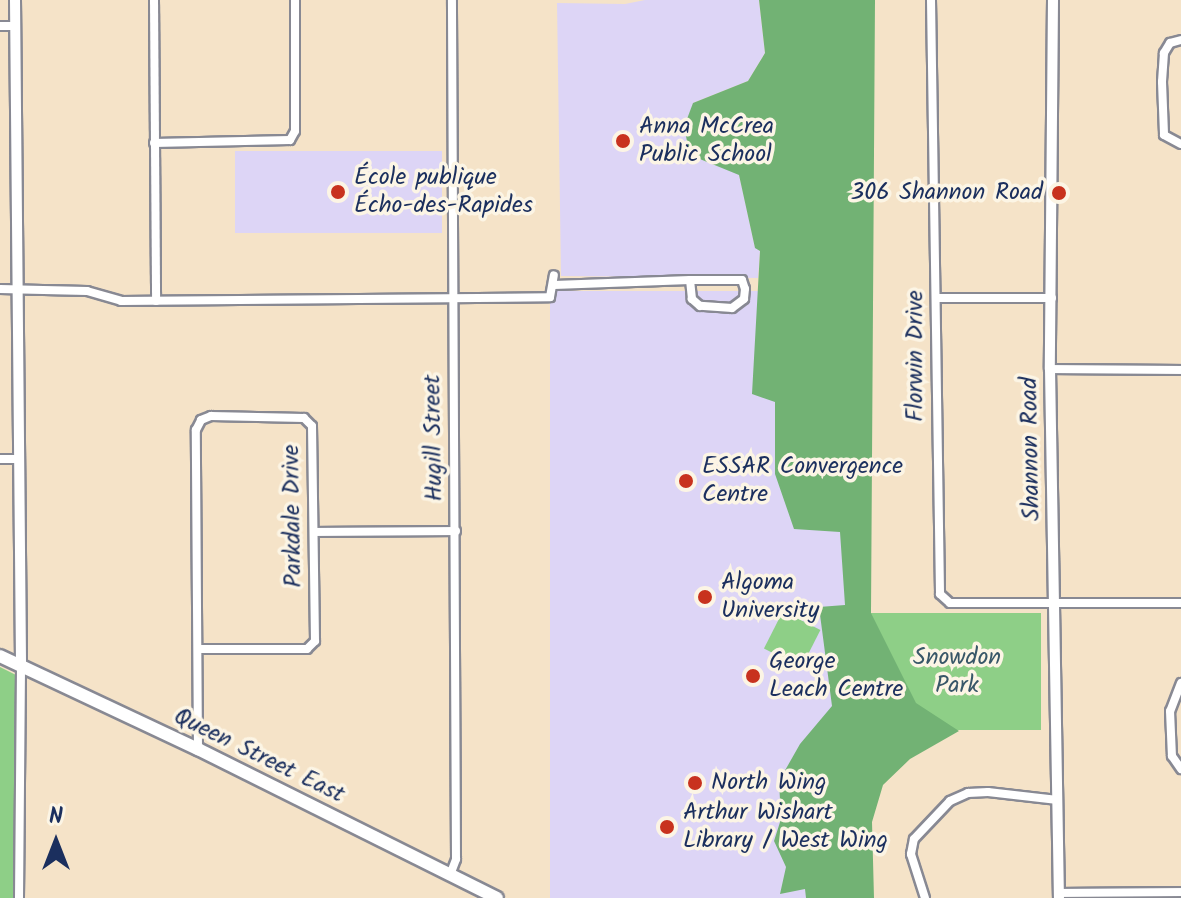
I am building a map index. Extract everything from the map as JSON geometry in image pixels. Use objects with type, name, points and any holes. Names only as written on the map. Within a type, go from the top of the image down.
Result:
[{"type":"main road","name":"Queen Street East","points":[[0,656],[198,749],[497,898]]},
{"type":"street","points":[[15,0],[21,665],[19,898]]},
{"type":"street","points":[[154,0],[156,301]]},
{"type":"street","points":[[154,143],[290,140],[295,131],[295,0]]},
{"type":"street","name":"Hugill Street","points":[[450,875],[456,859],[452,0]]},
{"type":"street","name":"Florwin Drive","points":[[931,0],[940,594],[950,603],[1181,603]]},
{"type":"street","name":"Shannon Road","points":[[1053,0],[1050,369],[1059,895]]},
{"type":"street","points":[[0,26],[15,26]]},
{"type":"street","points":[[1181,40],[1170,43],[1164,53],[1162,82],[1164,135],[1181,144]]},
{"type":"street","points":[[0,289],[87,291],[121,301],[550,297],[554,275]]},
{"type":"street","points":[[554,285],[690,280],[742,280],[744,299],[732,308],[700,306],[692,299],[690,280]]},
{"type":"street","points":[[936,298],[1052,298]]},
{"type":"street","points":[[1050,369],[1181,370]]},
{"type":"street","name":"Parkdale Drive","points":[[198,749],[200,649],[196,430],[201,420],[211,416],[304,418],[312,426],[315,641],[307,649],[200,649]]},
{"type":"street","points":[[0,459],[19,459]]},
{"type":"street","points":[[314,532],[456,531]]},
{"type":"street","points":[[1181,683],[1170,711],[1172,756],[1181,769]]},
{"type":"street","points":[[925,898],[911,854],[914,839],[950,801],[968,793],[988,792],[1058,800]]},
{"type":"street","points":[[1059,895],[1181,892]]},
{"type":"shaded area","name":"Anna McCrea Public School","points":[[645,0],[759,0],[765,53],[748,81],[693,103],[690,155],[739,174],[755,247],[760,251],[758,278],[561,276],[557,3],[625,4]]},
{"type":"shaded area","name":"École publique Écho-des-Rapides","points":[[235,151],[442,151],[442,233],[235,233]]},
{"type":"shaded area","name":"Algoma University","points":[[550,291],[858,291],[858,898],[550,898]]},
{"type":"green space","points":[[759,0],[875,0],[871,613],[916,703],[959,731],[910,759],[883,785],[872,822],[874,898],[806,898],[805,889],[780,894],[786,867],[774,841],[781,819],[779,781],[800,744],[832,706],[819,607],[845,605],[840,532],[794,529],[775,474],[775,402],[752,394],[760,251],[755,248],[739,175],[690,155],[684,127],[693,103],[748,81],[765,53]]},
{"type":"green space","points":[[783,611],[820,630],[801,667],[764,648]]},
{"type":"green space","name":"Snowdon Park","points":[[871,613],[1041,613],[1041,730],[871,730]]},
{"type":"green space","points":[[0,667],[16,675],[21,898],[0,898]]},
{"type":"place","name":"Anna McCrea Public School","points":[[623,141]]},
{"type":"place","name":"École publique Écho-des-Rapides","points":[[338,192]]},
{"type":"place","name":"306 Shannon Road","points":[[1059,193]]},
{"type":"place","name":"ESSAR Convergence Centre","points":[[686,481]]},
{"type":"place","name":"Algoma University","points":[[705,597]]},
{"type":"place","name":"George Leach Centre","points":[[753,676]]},
{"type":"place","name":"North Wing","points":[[695,783]]},
{"type":"place","name":"Arthur Wishart Library / West Wing","points":[[667,827]]}]
